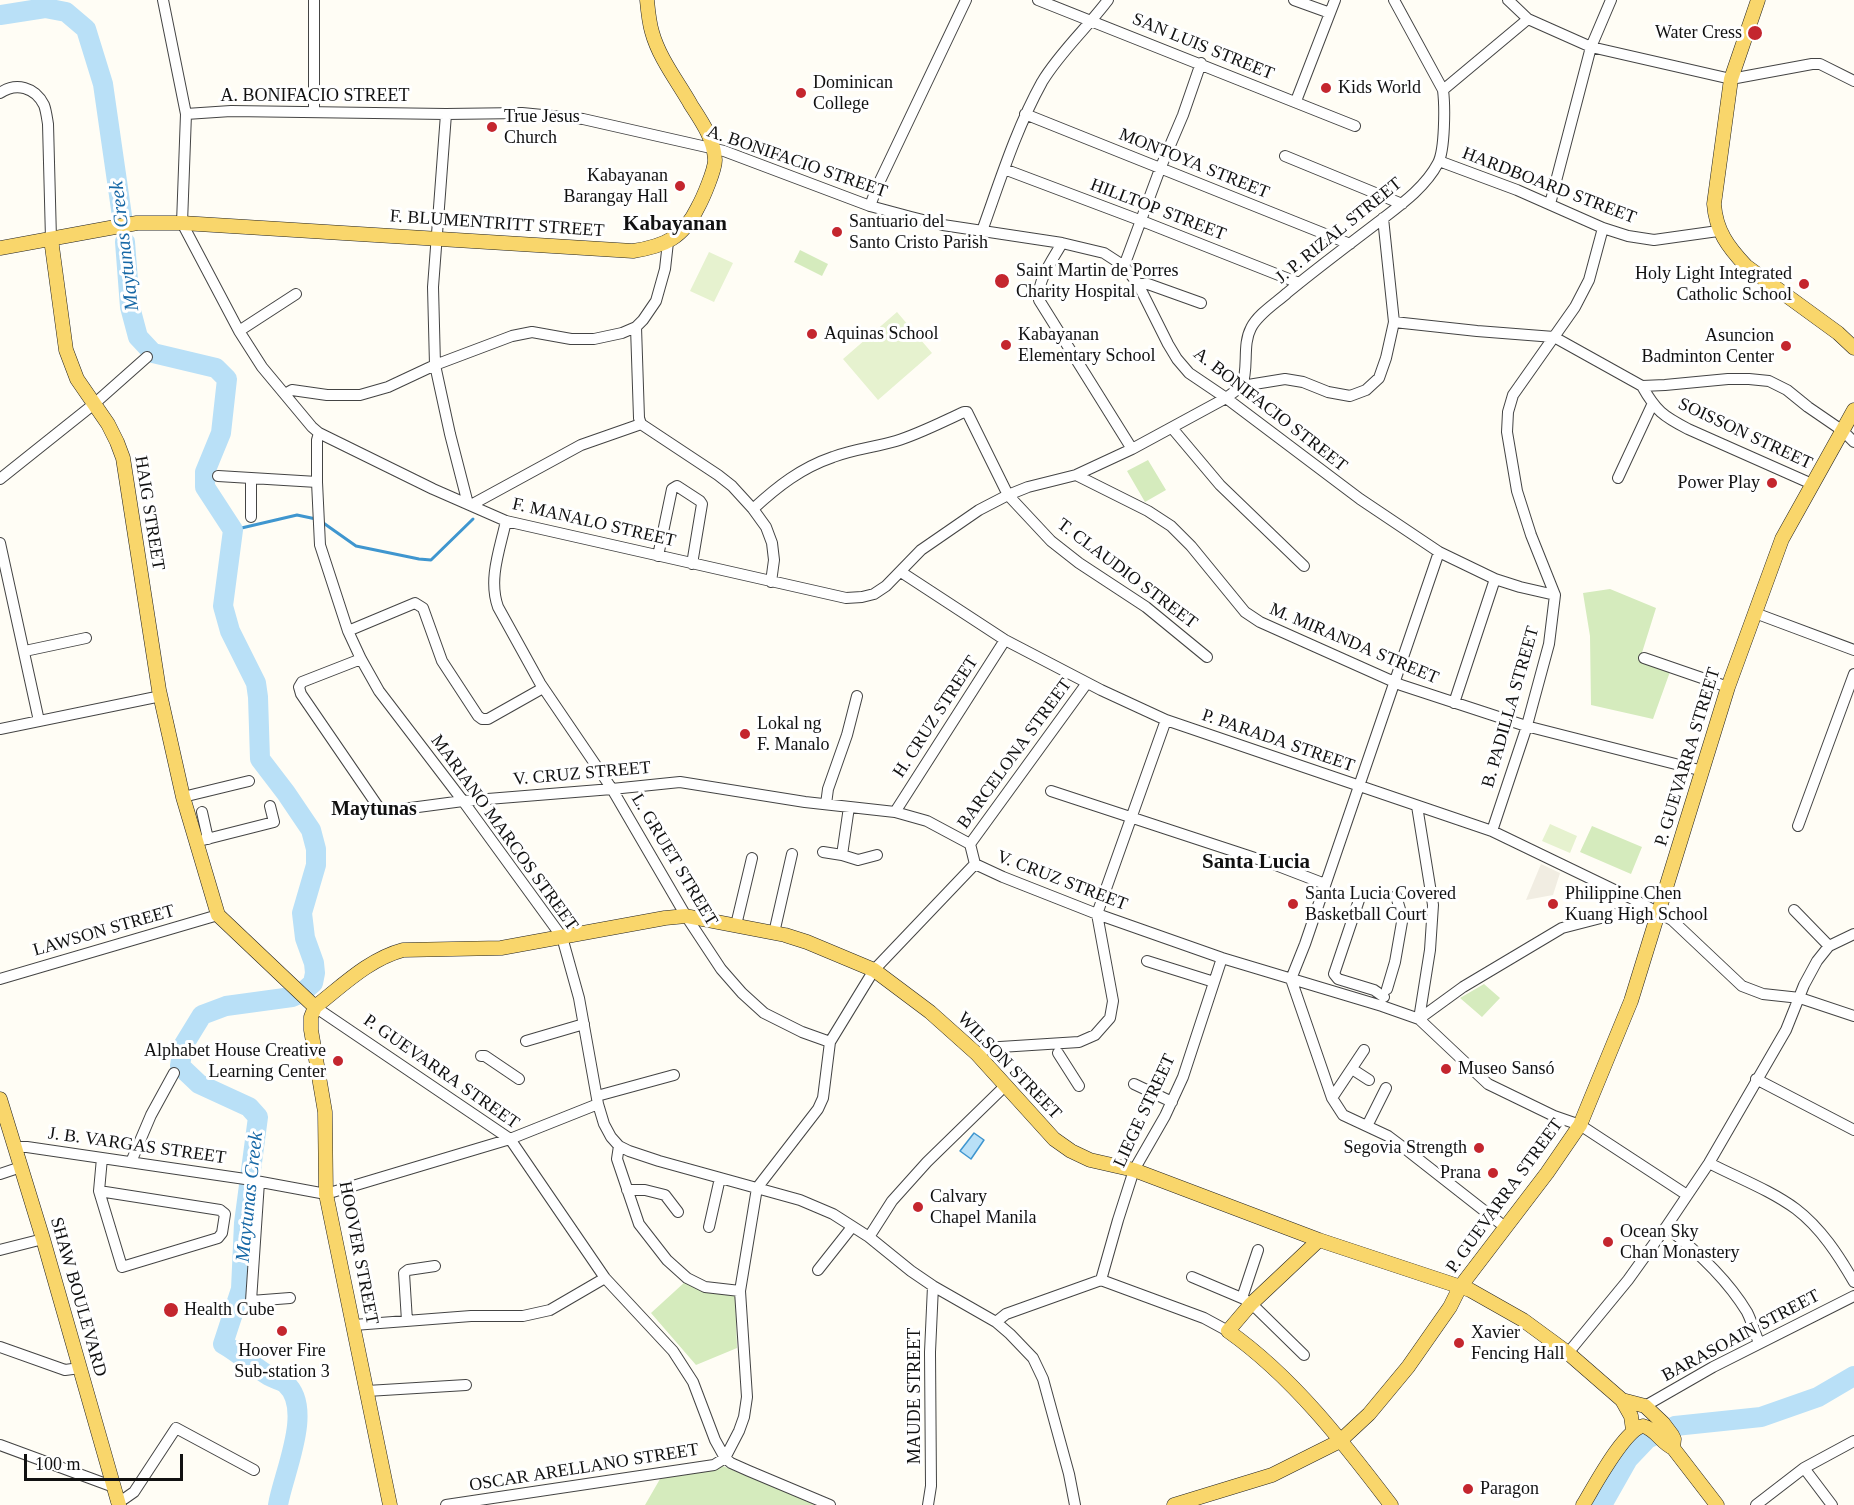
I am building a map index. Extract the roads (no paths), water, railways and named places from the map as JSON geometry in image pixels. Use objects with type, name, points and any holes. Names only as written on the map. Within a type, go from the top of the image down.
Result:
[{"type":"main road","name":"F. BLUMENTRITT STREET","points":[[0,248],[137,223],[182,223],[633,251],[653,248],[668,242],[682,232],[693,217],[715,162],[708,133],[661,53],[652,32],[647,0]]},
{"type":"main road","points":[[1758,0],[1731,79],[1714,217],[1718,231],[1746,266],[1853,345]]},
{"type":"main road","name":"HAIG STREET","points":[[51,239],[66,350],[77,379],[117,442],[123,458],[161,696],[183,797],[202,840],[218,915]]},
{"type":"main road","name":"P. GUEVARRA STREET","points":[[1174,1505],[1272,1475],[1340,1441],[1369,1414],[1408,1367],[1450,1307],[1460,1287],[1547,1173],[1580,1125],[1631,1001],[1728,687],[1782,540],[1854,410]]},
{"type":"main road","name":"P. GUEVARRA STREET","points":[[218,915],[310,1003]]},
{"type":"main road","name":"WILSON STREET","points":[[310,1003],[372,963],[403,950],[501,948],[686,916],[774,933],[807,942],[874,970],[930,1012],[977,1054],[1054,1138],[1071,1151],[1090,1160],[1134,1170],[1319,1240],[1470,1290],[1523,1320],[1568,1353],[1622,1400],[1645,1406],[1657,1426],[1717,1505]]},
{"type":"main road","name":"HOOVER STREET","points":[[310,1003],[311,1030],[325,1112],[326,1194],[390,1505]]},
{"type":"main road","name":"SHAW BOULEVARD","points":[[0,1101],[43,1239],[117,1497]]},
{"type":"main road","points":[[1319,1240],[1247,1301],[1228,1331],[1292,1385],[1391,1505]]},
{"type":"main road","name":"WILSON STREET","points":[[1622,1400],[1631,1416],[1633,1430]]},
{"type":"main road","points":[[1584,1505],[1599,1476],[1633,1430],[1643,1426],[1657,1426]]},
{"type":"street","name":"F. MANALO STREET","points":[[163,0],[186,114],[182,223],[239,331],[262,366],[319,433],[506,521],[771,582],[846,598],[862,597],[874,594],[886,586],[921,550],[979,510],[1008,495],[1076,475],[1132,449],[1226,398],[1242,386]]},
{"type":"street","points":[[314,0],[314,112]]},
{"type":"street","points":[[870,206],[966,0]]},
{"type":"street","name":"SAN LUIS STREET","points":[[1038,0],[1355,126]]},
{"type":"street","points":[[982,231],[1025,114],[1061,55],[1108,0]]},
{"type":"street","points":[[1294,0],[1330,13]]},
{"type":"street","points":[[1296,101],[1335,0]]},
{"type":"street","name":"J. P. RIZAL STREET","points":[[1242,386],[1246,375],[1247,342],[1251,328],[1259,318],[1299,283],[1402,204],[1424,183],[1439,161],[1445,105],[1443,90],[1394,0]]},
{"type":"street","points":[[1508,0],[1528,18],[1591,47],[1731,79],[1820,64],[1854,81]]},
{"type":"street","points":[[1550,204],[1591,47],[1611,0]]},
{"type":"street","points":[[1443,90],[1528,18]]},
{"type":"street","points":[[1124,266],[1201,63]]},
{"type":"street","name":"HAIG STREET","points":[[0,93],[15,86],[22,86],[32,91],[44,105],[48,124],[51,239]]},
{"type":"street","name":"A. BONIFACIO STREET","points":[[186,114],[231,111],[522,113],[583,119],[724,151],[870,206],[943,225],[1062,243],[1104,253],[1124,266],[1138,284],[1177,359],[1189,373],[1226,398],[1359,499],[1439,552],[1495,579],[1555,595]]},
{"type":"street","points":[[446,114],[433,286],[435,365],[450,434],[469,504],[582,446],[641,424]]},
{"type":"street","name":"MONTOYA STREET","points":[[1025,114],[1350,244]]},
{"type":"street","points":[[1285,156],[1402,204]]},
{"type":"street","name":"HARDBOARD STREET","points":[[1439,161],[1628,236],[1654,240],[1718,231]]},
{"type":"street","name":"HILLTOP STREET","points":[[1004,169],[1299,283]]},
{"type":"street","points":[[1242,386],[1285,379],[1350,396],[1366,390],[1379,378],[1394,322],[1383,218]]},
{"type":"street","name":"B. PADILLA STREET","points":[[1492,831],[1526,726],[1549,644],[1555,595],[1531,535],[1517,491],[1507,432],[1508,412],[1513,395],[1575,307],[1589,280],[1603,228]]},
{"type":"street","points":[[285,394],[292,390],[327,395],[360,395],[388,387],[435,365],[512,336],[532,332],[571,339],[594,339],[622,333],[636,327],[650,313],[656,301],[665,269],[668,242]]},
{"type":"street","points":[[1062,243],[1040,283],[1039,300],[1132,449]]},
{"type":"street","points":[[1138,284],[1148,284],[1201,303]]},
{"type":"street","points":[[239,331],[296,294]]},
{"type":"street","points":[[1394,322],[1554,337],[1642,386],[1728,379],[1769,381],[1787,390],[1843,431],[1854,442]]},
{"type":"street","points":[[636,327],[641,424],[718,475],[732,486],[753,509],[766,527],[772,543],[774,560],[771,582]]},
{"type":"street","points":[[0,479],[94,404],[147,357]]},
{"type":"street","name":"SOISSON STREET","points":[[1642,386],[1652,405],[1669,419],[1812,484]]},
{"type":"street","points":[[1618,478],[1652,405]]},
{"type":"street","name":"T. CLAUDIO STREET","points":[[753,509],[778,486],[815,464],[835,456],[898,441],[964,412],[968,413],[1008,495],[1052,541],[1079,563],[1146,607],[1207,657]]},
{"type":"street","points":[[1172,428],[1220,485],[1304,567]]},
{"type":"street","name":"MARIANO MARCOS STREET","points":[[319,433],[317,482],[320,545],[348,631],[379,691],[562,937],[579,998],[597,1100],[604,1124],[619,1146]]},
{"type":"street","name":"M. MIRANDA STREET","points":[[1076,475],[1148,511],[1171,526],[1191,546],[1238,605],[1252,618],[1395,683],[1526,726],[1703,771]]},
{"type":"street","points":[[218,476],[317,482]]},
{"type":"street","points":[[251,517],[252,479]]},
{"type":"street","points":[[658,556],[672,489],[677,486],[702,504],[692,564]]},
{"type":"street","name":"L. GRUET STREET","points":[[506,521],[494,578],[494,596],[543,688],[612,789],[686,916],[721,969],[764,1013],[802,1032],[830,1042]]},
{"type":"street","points":[[0,543],[39,721]]},
{"type":"street","points":[[1439,552],[1291,979],[1332,1098],[1343,1115],[1388,1136],[1504,1227]]},
{"type":"street","name":"P. PARADA STREET","points":[[901,572],[1005,640],[1087,683],[1166,720],[1492,831],[1672,920],[1742,986],[1762,994],[1800,998],[1854,1016]]},
{"type":"street","points":[[1454,703],[1495,579]]},
{"type":"street","points":[[348,631],[415,603],[420,605],[442,661],[482,719],[488,719],[543,688]]},
{"type":"street","points":[[1755,613],[1854,650]]},
{"type":"street","points":[[25,651],[86,638]]},
{"type":"street","name":"H. CRUZ STREET","points":[[895,812],[1005,640]]},
{"type":"street","points":[[1644,658],[1728,687]]},
{"type":"street","name":"V. CRUZ STREET","points":[[361,659],[302,682],[299,687],[301,694],[382,810],[680,782],[895,812],[927,821],[970,844],[975,864],[1003,877],[1097,914],[1222,958],[1419,1019],[1488,1084],[1554,1116],[1580,1125],[1687,1195]]},
{"type":"street","points":[[1798,826],[1854,674]]},
{"type":"street","name":"BARCELONA STREET","points":[[970,844],[1087,683]]},
{"type":"street","points":[[0,729],[161,696]]},
{"type":"street","points":[[828,804],[833,776],[857,696]]},
{"type":"street","points":[[977,1054],[987,1049],[1000,1047],[1079,1042],[1095,1035],[1110,1018],[1113,1001],[1097,914],[1166,720]]},
{"type":"street","points":[[183,797],[249,781]]},
{"type":"street","points":[[1051,791],[1273,864],[1325,884]]},
{"type":"street","points":[[202,812],[202,840],[274,822],[270,806]]},
{"type":"street","points":[[1417,806],[1433,905],[1425,990],[1419,1019]]},
{"type":"street","points":[[842,855],[849,807]]},
{"type":"street","points":[[824,852],[858,860],[877,855]]},
{"type":"street","points":[[774,933],[792,854]]},
{"type":"street","points":[[736,925],[752,858]]},
{"type":"street","points":[[830,1505],[731,1463],[725,1458],[742,1424],[747,1396],[740,1291],[757,1188],[818,1109],[823,1098],[830,1042],[874,970],[975,864]]},
{"type":"street","points":[[1359,900],[1334,974],[1338,979],[1386,993],[1395,962],[1402,922],[1396,896]]},
{"type":"street","points":[[1419,1019],[1463,987],[1562,928],[1624,912],[1637,907],[1640,903]]},
{"type":"street","points":[[1794,910],[1829,946]]},
{"type":"street","name":"LAWSON STREET","points":[[0,979],[218,915]]},
{"type":"street","points":[[1568,1353],[1628,1280],[1709,1163],[1786,1029],[1804,985],[1817,961],[1829,946],[1854,934]]},
{"type":"street","name":"LIEGE STREET","points":[[1101,1280],[1134,1170],[1172,1102],[1183,1077],[1222,958]]},
{"type":"street","points":[[1147,961],[1214,982]]},
{"type":"street","name":"P. GUEVARRA STREET","points":[[310,1003],[510,1139],[604,1278],[673,1351],[693,1382],[715,1440],[725,1458]]},
{"type":"street","points":[[526,1041],[584,1024]]},
{"type":"street","points":[[1332,1098],[1364,1050]]},
{"type":"street","points":[[1058,1053],[1079,1086]]},
{"type":"street","points":[[481,1056],[485,1056],[519,1079]]},
{"type":"street","points":[[1352,1069],[1369,1080]]},
{"type":"street","points":[[131,1162],[151,1115],[174,1073]]},
{"type":"street","points":[[326,1194],[510,1139],[597,1100],[674,1075]]},
{"type":"street","points":[[1756,1079],[1854,1131]]},
{"type":"street","points":[[1134,1084],[1172,1102]]},
{"type":"street","points":[[868,1237],[892,1202],[927,1162],[1006,1085]]},
{"type":"street","points":[[1367,1125],[1386,1088]]},
{"type":"street","points":[[740,1291],[705,1287],[687,1278],[667,1260],[639,1224],[617,1159],[619,1146],[659,1161],[800,1200],[833,1214],[933,1286],[996,1322],[1033,1358],[1043,1379],[1069,1473],[1075,1505]]},
{"type":"street","name":"J. B. VARGAS STREET","points":[[14,1147],[131,1162],[326,1194]]},
{"type":"street","points":[[99,1191],[220,1210],[225,1214],[222,1233],[218,1238],[122,1267],[99,1191],[102,1158]]},
{"type":"street","points":[[1709,1163],[1797,1210],[1838,1254],[1854,1282]]},
{"type":"street","points":[[0,1174],[21,1167]]},
{"type":"street","points":[[709,1227],[720,1178]]},
{"type":"street","points":[[253,1181],[251,1301],[290,1299]]},
{"type":"street","points":[[627,1190],[645,1190],[665,1195],[678,1212]]},
{"type":"street","points":[[818,1270],[852,1227]]},
{"type":"street","points":[[1666,1227],[1697,1252],[1736,1297],[1748,1314],[1759,1343]]},
{"type":"street","points":[[0,1251],[43,1239]]},
{"type":"street","points":[[1247,1301],[1258,1250]]},
{"type":"street","points":[[407,1321],[404,1272],[435,1266]]},
{"type":"street","points":[[1192,1277],[1247,1301],[1304,1355]]},
{"type":"street","points":[[354,1325],[471,1316],[523,1316],[550,1310],[604,1278]]},
{"type":"street","points":[[996,1322],[1006,1314],[1101,1280],[1204,1318],[1228,1331]]},
{"type":"street","name":"MAUDE STREET","points":[[928,1505],[931,1486],[930,1352],[933,1286]]},
{"type":"street","name":"BARASOAIN STREET","points":[[1645,1406],[1713,1367],[1854,1296]]},
{"type":"street","points":[[0,1347],[65,1370],[80,1368]]},
{"type":"street","points":[[367,1391],[466,1385]]},
{"type":"street","points":[[0,1445],[117,1497],[124,1498],[134,1492],[176,1428],[254,1470]]},
{"type":"street","points":[[1756,1505],[1804,1468],[1854,1441]]},
{"type":"street","name":"OSCAR ARELLANO STREET","points":[[447,1505],[714,1465],[725,1458]]},
{"type":"street","points":[[1804,1468],[1832,1505]]},
{"type":"water","points":[[974,1133],[984,1140],[971,1159],[960,1151]]},
{"type":"waterway","name":"Maytunas Creek","points":[[0,15],[45,8],[66,12],[86,29],[103,84],[122,216]]},
{"type":"waterway","name":"Maytunas Creek","points":[[124,229],[125,242]]},
{"type":"waterway","name":"Maytunas Creek","points":[[125,242],[130,307],[138,337],[153,353],[216,368],[227,379],[221,433],[205,472],[205,487],[233,530],[223,606],[230,631],[256,683],[260,759],[311,830],[316,849],[316,865],[302,913],[305,938],[315,973],[313,983],[305,990]]},
{"type":"waterway","points":[[233,530],[297,515],[316,519]]},
{"type":"waterway","points":[[322,522],[356,546],[431,560],[473,519]]},
{"type":"waterway","name":"Maytunas Creek","points":[[278,1505],[297,1425],[294,1395],[282,1381],[269,1376],[223,1344],[241,1289],[244,1223],[258,1117],[249,1107],[199,1084],[180,1066],[183,1046],[202,1015],[226,1006],[292,997],[299,994]]},
{"type":"waterway","points":[[1602,1505],[1628,1459],[1647,1439],[1675,1426],[1761,1417],[1818,1397],[1854,1376]]},
{"type":"place","name":"Water Cress","points":[[1755,33]]},
{"type":"place","name":"Kids World","points":[[1326,88]]},
{"type":"place","name":"Dominican College","points":[[801,93]]},
{"type":"place","name":"True Jesus Church","points":[[492,127]]},
{"type":"place","name":"Kabayanan Barangay Hall","points":[[680,186]]},
{"type":"place","name":"Santuario del Santo Cristo Parish","points":[[837,232]]},
{"type":"place","name":"Saint Martin de Porres Charity Hospital","points":[[1002,281]]},
{"type":"place","name":"Holy Light Integrated Catholic School","points":[[1804,284]]},
{"type":"place","name":"Aquinas School","points":[[812,334]]},
{"type":"place","name":"Kabayanan Elementary School","points":[[1006,345]]},
{"type":"place","name":"Asuncion Badminton Center","points":[[1786,346]]},
{"type":"place","name":"Power Play","points":[[1772,483]]},
{"type":"place","name":"Lokal ng F. Manalo","points":[[745,734]]},
{"type":"place","name":"Santa Lucia Covered Basketball Court","points":[[1293,904]]},
{"type":"place","name":"Philippine Chen Kuang High School","points":[[1553,904]]},
{"type":"place","name":"Alphabet House Creative Learning Center","points":[[338,1061]]},
{"type":"place","name":"Museo Sansó","points":[[1446,1069]]},
{"type":"place","name":"Segovia Strength","points":[[1479,1148]]},
{"type":"place","name":"Prana","points":[[1493,1173]]},
{"type":"place","name":"Calvary Chapel Manila","points":[[918,1207]]},
{"type":"place","name":"Ocean Sky Chan Monastery","points":[[1608,1242]]},
{"type":"place","name":"Health Cube","points":[[171,1310]]},
{"type":"place","name":"Hoover Fire Sub-station 3","points":[[282,1331]]},
{"type":"place","name":"Xavier Fencing Hall","points":[[1459,1343]]},
{"type":"place","name":"Paragon","points":[[1468,1489]]},
{"type":"district","name":"Kabayanan","points":[[675,225]]},
{"type":"district","name":"Maytunas","points":[[374,810]]},
{"type":"district","name":"Santa Lucia","points":[[1256,863]]}]
